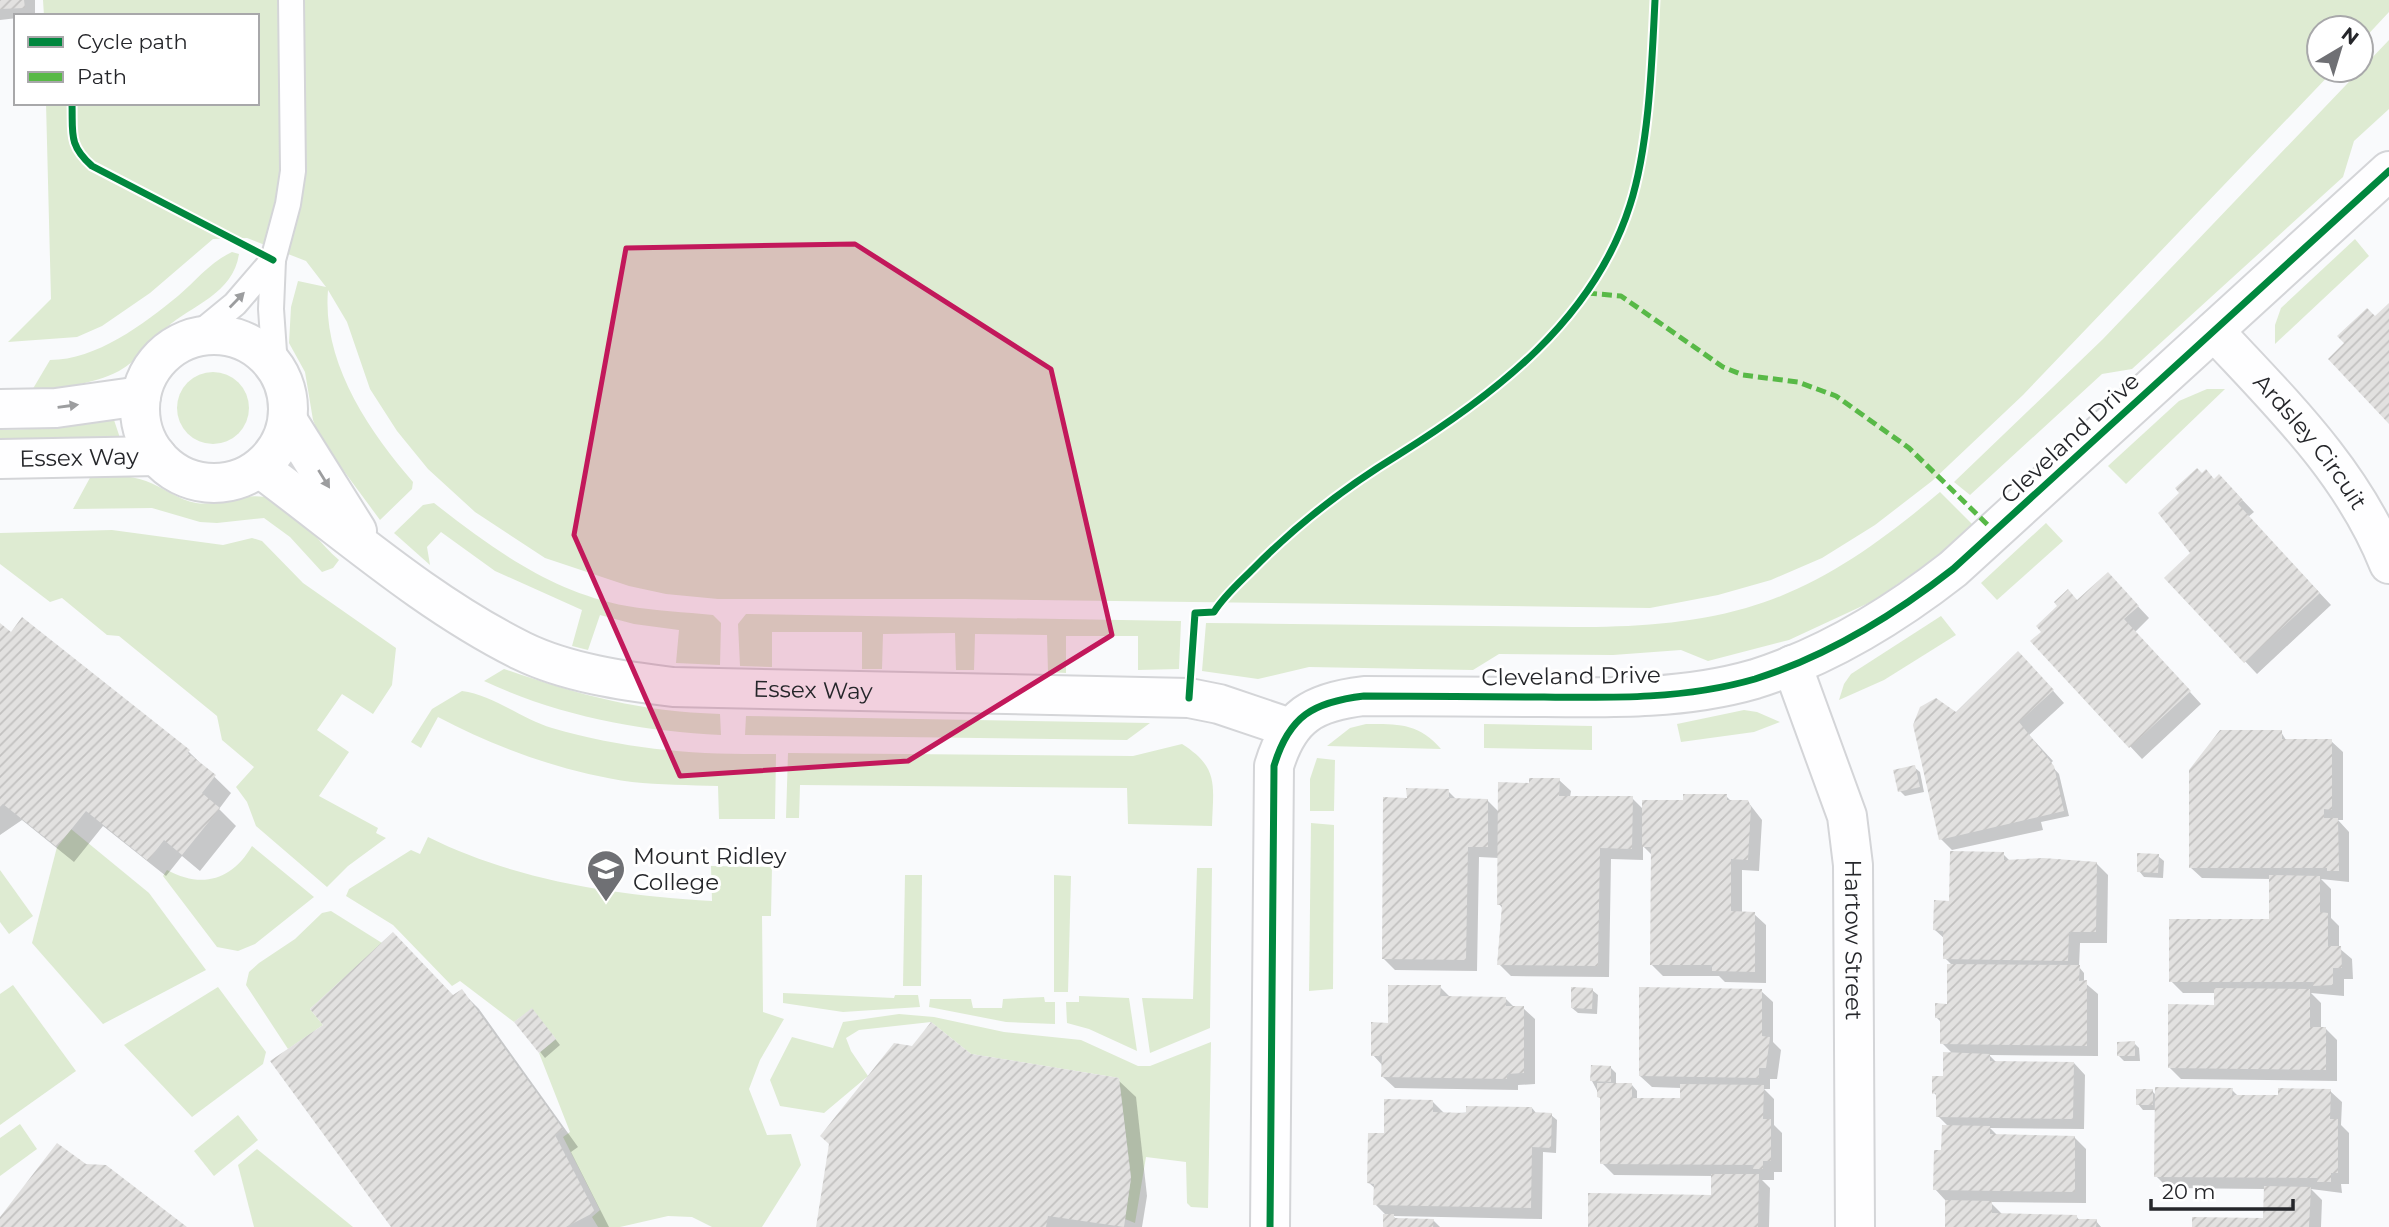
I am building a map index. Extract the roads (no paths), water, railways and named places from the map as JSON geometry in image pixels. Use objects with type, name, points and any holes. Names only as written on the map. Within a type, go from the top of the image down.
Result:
[{"type":"street","name":"Cleveland Drive","points":[[1290,728],[1307,712],[1334,700],[1406,696],[1638,699],[1702,691],[1755,678],[1850,639],[1911,602],[1953,569],[2389,171]]},
{"type":"street","name":"Ardsley Circuit","points":[[2214,331],[2339,470],[2364,510],[2389,564]]},
{"type":"street","name":"Essex Way","points":[[368,548],[288,421],[289,402],[275,366],[260,350],[240,339],[219,334],[197,337],[177,345],[160,358],[148,376],[141,397],[140,418],[146,438],[157,456],[174,471],[206,482],[239,479],[260,468],[446,608],[524,652],[611,680],[673,687],[1189,698],[1219,704],[1290,728]]},
{"type":"street","points":[[0,409],[56,408],[141,397]]},
{"type":"street","points":[[260,468],[273,455],[288,421]]},
{"type":"street","name":"Essex Way","points":[[0,459],[157,456]]},
{"type":"street","name":"Hartow Street","points":[[1791,665],[1847,817],[1853,865],[1855,1227]]},
{"type":"street","points":[[1270,1227],[1274,766],[1290,728]]},
{"type":"lane","points":[[275,366],[271,309],[273,260],[288,204],[293,171],[291,0]]},
{"type":"lane","points":[[197,337],[235,304],[273,260]]},
{"type":"place","name":"Mount Ridley College","points":[[606,903]]}]
